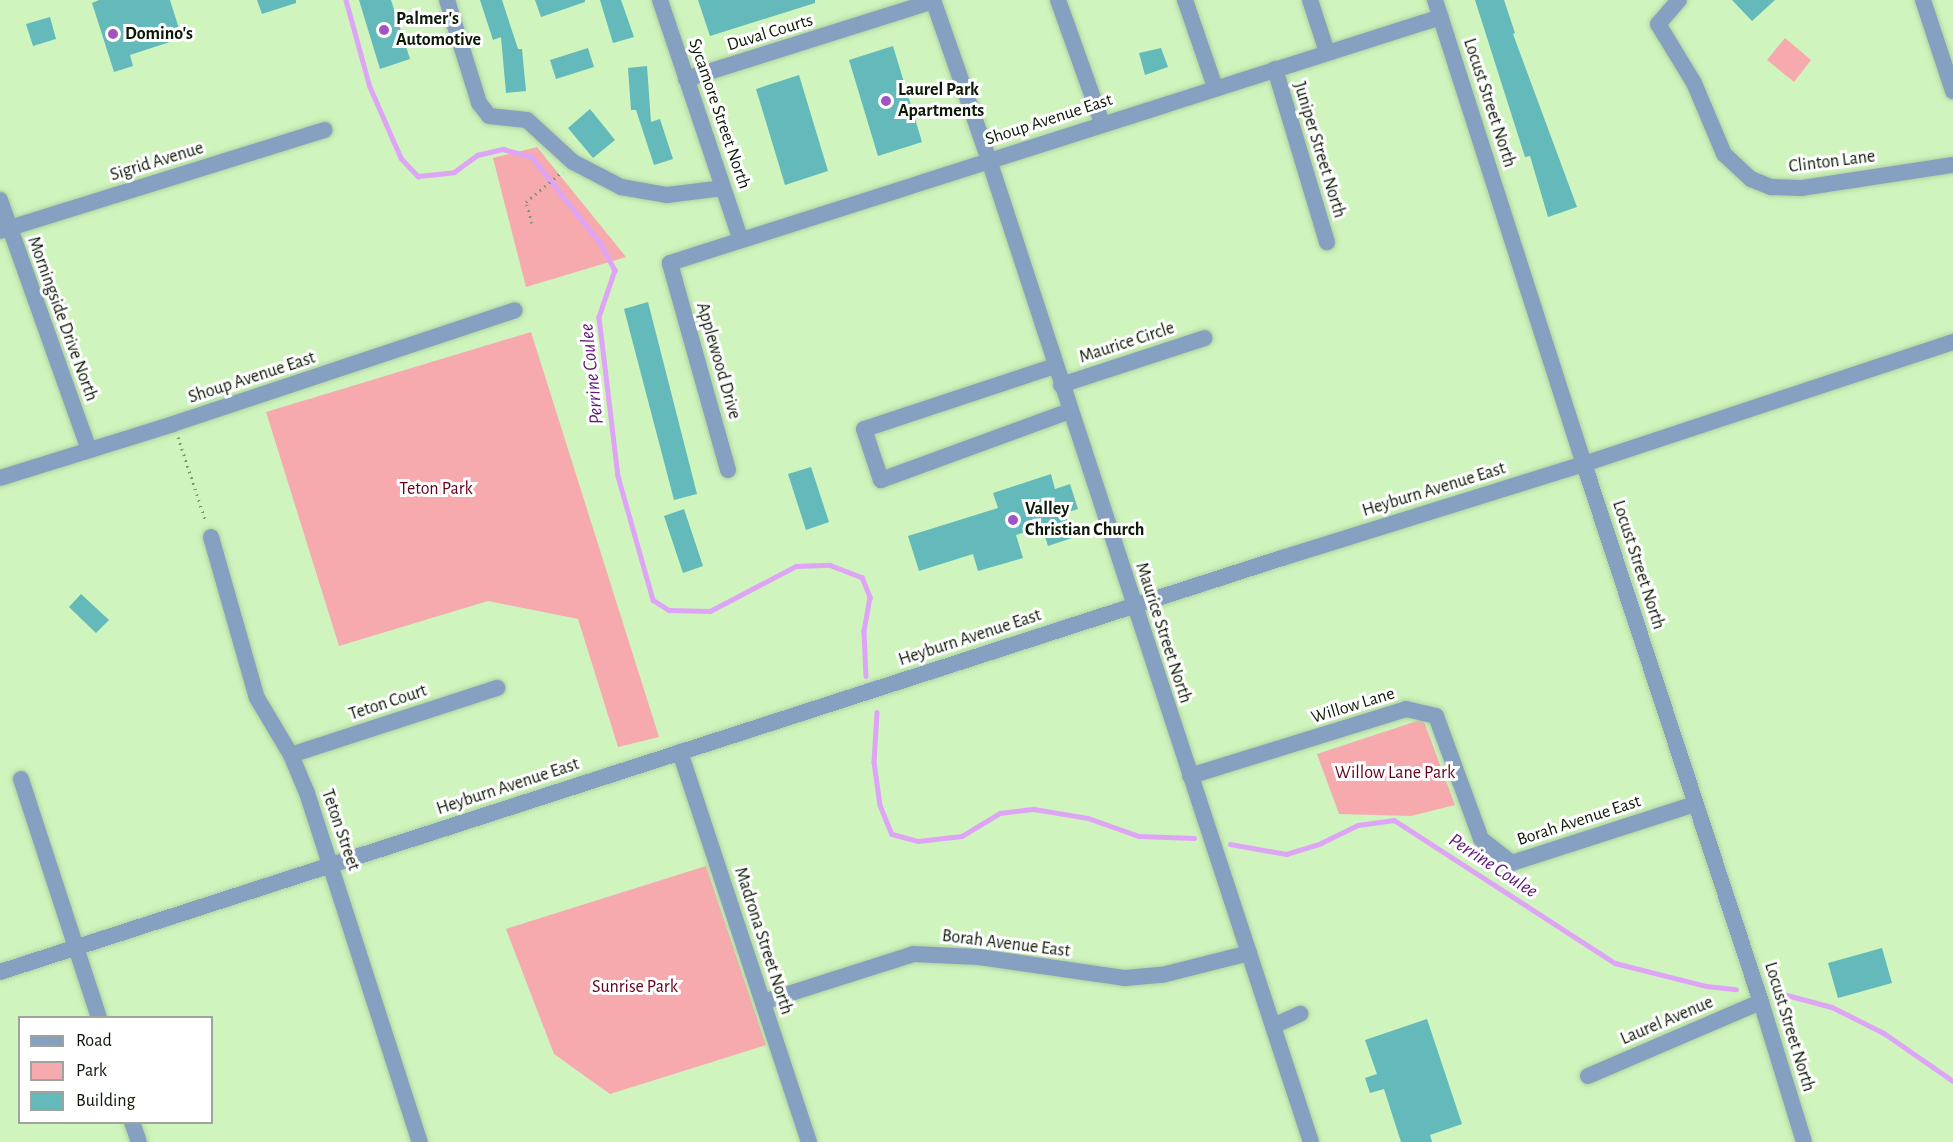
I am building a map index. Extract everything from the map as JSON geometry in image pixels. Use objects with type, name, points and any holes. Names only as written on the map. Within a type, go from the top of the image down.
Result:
[{"type":"street","points":[[447,0],[479,103],[489,116],[527,120],[573,162],[621,187],[667,195],[723,188]]},
{"type":"street","name":"Sycamore Street North","points":[[660,0],[741,240]]},
{"type":"street","points":[[1058,0],[1102,123]]},
{"type":"street","points":[[1185,0],[1215,87]]},
{"type":"street","points":[[1310,0],[1327,52]]},
{"type":"street","name":"Locust Street North","points":[[1435,0],[1584,464],[1761,1002],[1804,1142]]},
{"type":"street","name":"Clinton Lane","points":[[1679,0],[1658,24],[1695,83],[1725,155],[1751,179],[1771,187],[1802,188],[1953,165]]},
{"type":"street","points":[[1923,0],[1953,91]]},
{"type":"street","name":"Duval Courts","points":[[686,80],[933,1]]},
{"type":"street","name":"Maurice Street North","points":[[933,1],[989,160],[1311,1142]]},
{"type":"street","name":"Shoup Avenue East","points":[[670,263],[1102,123],[1441,17]]},
{"type":"street","name":"Juniper Street North","points":[[1275,69],[1327,242]]},
{"type":"street","name":"Sigrid Avenue","points":[[5,230],[325,130]]},
{"type":"street","name":"Morningside Drive North","points":[[0,200],[5,230],[89,450]]},
{"type":"street","name":"Applewood Drive","points":[[670,263],[728,470]]},
{"type":"street","name":"Shoup Avenue East","points":[[0,477],[173,424],[515,310]]},
{"type":"street","name":"Maurice Circle","points":[[1061,385],[1205,338]]},
{"type":"street","name":"Heyburn Avenue East","points":[[0,972],[1134,606],[1584,464],[1953,342]]},
{"type":"street","points":[[1055,366],[864,429],[881,480],[1070,411]]},
{"type":"street","name":"Teton Street","points":[[211,537],[256,698],[291,754],[332,865],[420,1142]]},
{"type":"street","name":"Teton Court","points":[[291,754],[497,688]]},
{"type":"street","name":"Willow Lane","points":[[1190,776],[1406,709],[1436,716],[1481,839]]},
{"type":"street","name":"Madrona Street North","points":[[680,752],[809,1142]]},
{"type":"street","points":[[21,779],[99,1016]]},
{"type":"street","name":"Borah Avenue East","points":[[1481,839],[1512,863],[1695,804]]},
{"type":"street","name":"Borah Avenue East","points":[[763,1002],[913,954],[979,957],[1125,978],[1162,975],[1249,952]]},
{"type":"street","name":"Laurel Avenue","points":[[1588,1076],[1761,1002]]},
{"type":"street","points":[[1273,1026],[1300,1014]]},
{"type":"street","points":[[133,1124],[139,1142]]},
{"type":"path","points":[[532,223],[526,202],[548,184]]},
{"type":"path","points":[[173,424],[211,537]]},
{"type":"green space","points":[[1785,38],[1811,60],[1794,82],[1767,60]]},
{"type":"green space","points":[[537,147],[626,257],[526,287],[493,158]]},
{"type":"green space","name":"Teton Park","points":[[531,332],[659,737],[618,747],[578,619],[488,601],[339,646],[266,412]]},
{"type":"green space","name":"Willow Lane Park","points":[[1423,719],[1455,805],[1411,816],[1339,814],[1317,754]]},
{"type":"green space","name":"Sunrise Park","points":[[706,866],[766,1045],[610,1094],[554,1054],[506,929]]},
{"type":"building","points":[[99,0],[170,0],[182,38],[130,55],[133,66],[114,72],[92,3]]},
{"type":"building","points":[[257,0],[296,0],[296,3],[262,14]]},
{"type":"building","name":"Palmer's Automotive","points":[[359,0],[391,0],[410,59],[380,69]]},
{"type":"building","points":[[480,0],[502,0],[518,49],[522,49],[526,91],[506,93],[501,37],[493,40]]},
{"type":"building","points":[[535,0],[585,0],[585,2],[541,17]]},
{"type":"building","points":[[600,0],[621,0],[634,37],[613,43]]},
{"type":"building","points":[[698,0],[815,0],[815,3],[710,36]]},
{"type":"building","points":[[1475,0],[1504,0],[1515,33],[1513,34],[1577,207],[1548,217],[1530,156],[1525,157]]},
{"type":"building","points":[[1732,0],[1775,0],[1752,21]]},
{"type":"building","points":[[50,17],[56,39],[33,46],[26,24]]},
{"type":"building","name":"Laurel Park Apartments","points":[[893,46],[922,142],[878,156],[849,60]]},
{"type":"building","points":[[588,48],[594,67],[556,79],[550,60]]},
{"type":"building","points":[[1161,48],[1168,67],[1145,75],[1139,53]]},
{"type":"building","points":[[647,66],[651,122],[660,119],[673,159],[654,165],[636,110],[631,110],[628,68]]},
{"type":"building","points":[[799,75],[828,171],[785,185],[756,89]]},
{"type":"building","points":[[590,109],[615,140],[593,158],[568,128]]},
{"type":"building","points":[[648,302],[697,494],[674,500],[624,309]]},
{"type":"building","points":[[811,467],[829,522],[806,530],[788,474]]},
{"type":"building","name":"Valley Christian Church","points":[[1051,474],[1055,489],[1070,484],[1078,509],[1065,513],[1072,538],[1048,546],[1042,527],[1016,535],[1023,558],[978,571],[973,554],[919,571],[908,536],[998,508],[993,493]]},
{"type":"building","points":[[684,509],[703,566],[683,573],[664,516]]},
{"type":"building","points":[[81,594],[109,620],[96,633],[69,607]]},
{"type":"building","points":[[1882,948],[1892,983],[1838,998],[1828,963]]},
{"type":"building","points":[[1427,1019],[1462,1124],[1430,1135],[1432,1142],[1401,1142],[1384,1089],[1370,1093],[1365,1078],[1377,1074],[1365,1040]]},
{"type":"waterway","name":"Perrine Coulee","points":[[346,0],[370,87],[401,158],[418,176],[454,172],[477,155],[503,149],[532,157],[601,244],[615,270],[599,317],[618,476],[653,600],[669,610],[710,611],[796,566],[830,565],[862,577],[870,597],[864,631],[866,676]]},
{"type":"waterway","name":"Perrine Coulee","points":[[877,712],[874,762],[880,805],[892,834],[918,841],[962,836],[1000,813],[1034,809],[1088,818],[1139,836],[1194,838]]},
{"type":"waterway","name":"Perrine Coulee","points":[[1230,844],[1286,854],[1321,843],[1358,825],[1394,820],[1615,963],[1706,986],[1736,989]]},
{"type":"waterway","name":"Perrine Coulee","points":[[1783,994],[1832,1007],[1884,1033],[1953,1081]]},
{"type":"place","name":"Palmer's Automotive","points":[[384,30]]},
{"type":"place","name":"Domino's","points":[[113,34]]},
{"type":"place","name":"Laurel Park Apartments","points":[[886,101]]},
{"type":"place","name":"Valley Christian Church","points":[[1013,520]]}]
